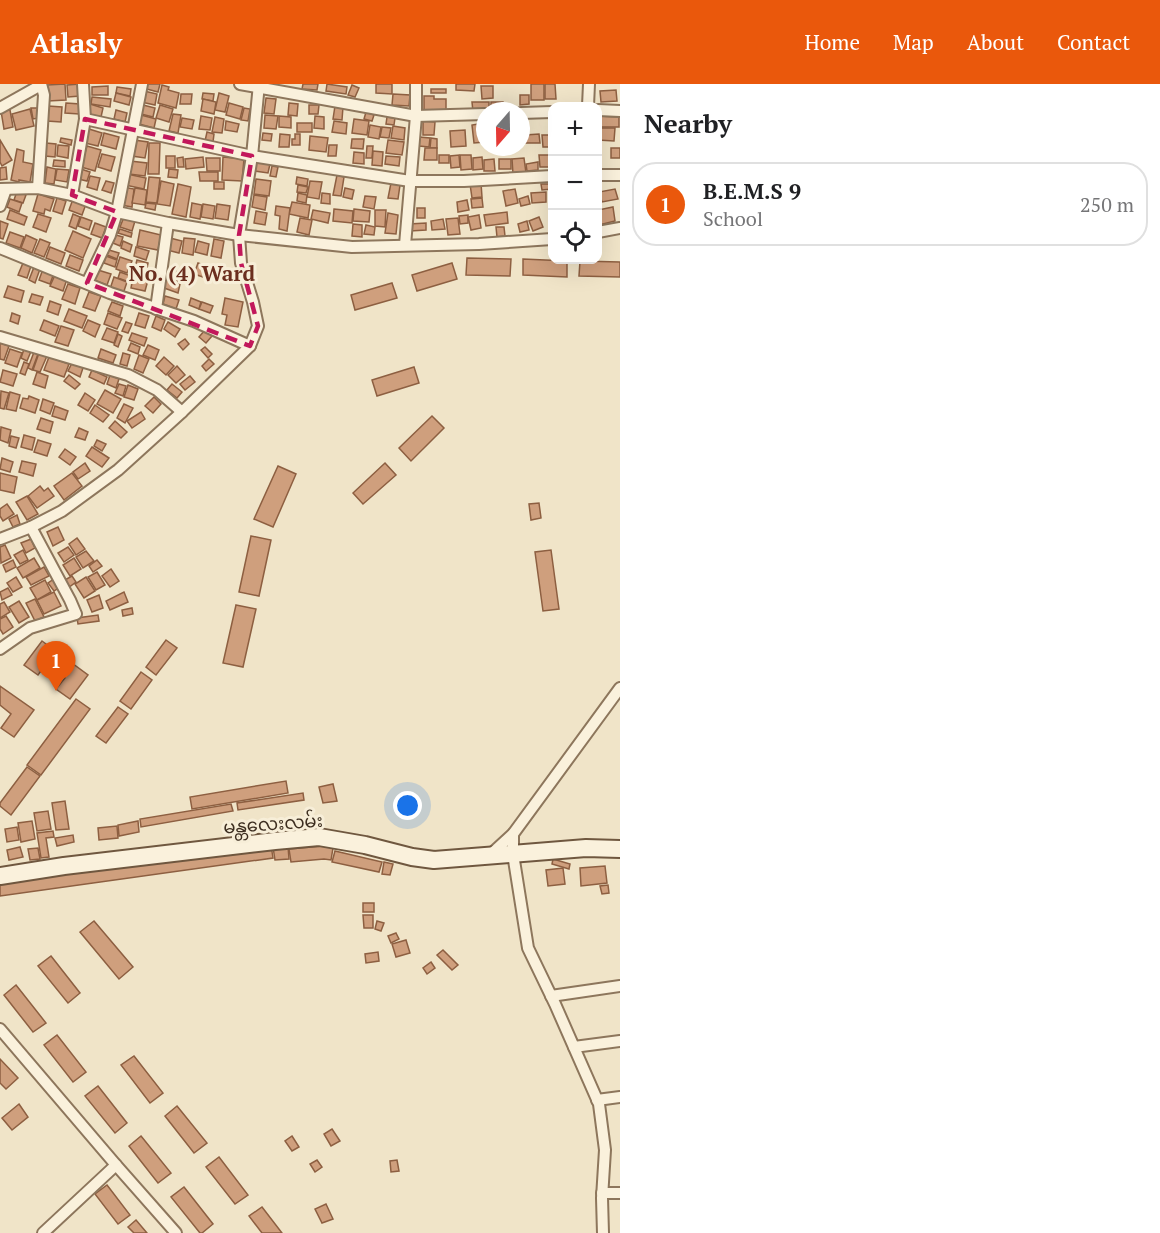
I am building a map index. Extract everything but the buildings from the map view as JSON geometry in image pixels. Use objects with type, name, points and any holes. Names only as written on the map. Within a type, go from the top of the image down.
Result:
[{"type":"main road","name":"မန္တလေးလမ်း","points":[[0,876],[64,866],[319,837],[434,860],[585,848],[620,849]]},
{"type":"street","points":[[72,195],[85,119],[83,84]]},
{"type":"street","points":[[87,283],[110,235],[117,212],[142,84]]},
{"type":"street","points":[[240,84],[416,116],[476,114]]},
{"type":"street","points":[[405,245],[416,116],[416,84]]},
{"type":"street","points":[[588,102],[589,84]]},
{"type":"street","points":[[0,108],[41,85],[44,95],[38,188]]},
{"type":"street","points":[[0,539],[62,512],[118,470],[250,346],[258,327],[241,263],[239,235],[252,156],[259,86]]},
{"type":"street","points":[[602,111],[620,111]]},
{"type":"street","points":[[530,113],[548,112]]},
{"type":"street","points":[[85,119],[252,156],[410,181],[464,181],[548,176]]},
{"type":"street","points":[[602,175],[620,175]]},
{"type":"street","points":[[0,206],[3,189],[38,188],[72,195],[117,212],[168,223],[239,235],[352,247],[479,244],[548,239]]},
{"type":"street","points":[[156,309],[168,223]]},
{"type":"street","points":[[602,231],[620,228]]},
{"type":"street","points":[[0,248],[110,293],[194,321],[250,346]]},
{"type":"street","points":[[0,337],[128,375],[157,390],[182,412]]},
{"type":"street","points":[[0,648],[30,628],[75,614],[31,526]]},
{"type":"street","points":[[489,856],[513,834],[620,688]]},
{"type":"street","points":[[513,834],[513,855],[528,948],[599,1104],[605,1150],[602,1193],[603,1233]]},
{"type":"street","points":[[551,996],[620,986]]},
{"type":"street","points":[[0,1029],[176,1233]]},
{"type":"street","points":[[574,1047],[620,1041]]},
{"type":"street","points":[[597,1100],[620,1097]]},
{"type":"street","points":[[43,1233],[116,1165]]},
{"type":"street","points":[[602,1193],[620,1193]]},
{"type":"highlighted area","points":[[85,119],[252,156],[239,235],[241,263],[258,326],[250,346],[87,283],[117,212],[72,195]]},
{"type":"place","name":"B.E.M.S 9","points":[[56,691]]},
{"type":"district","name":"No. (4) Ward","points":[[192,274]]}]
